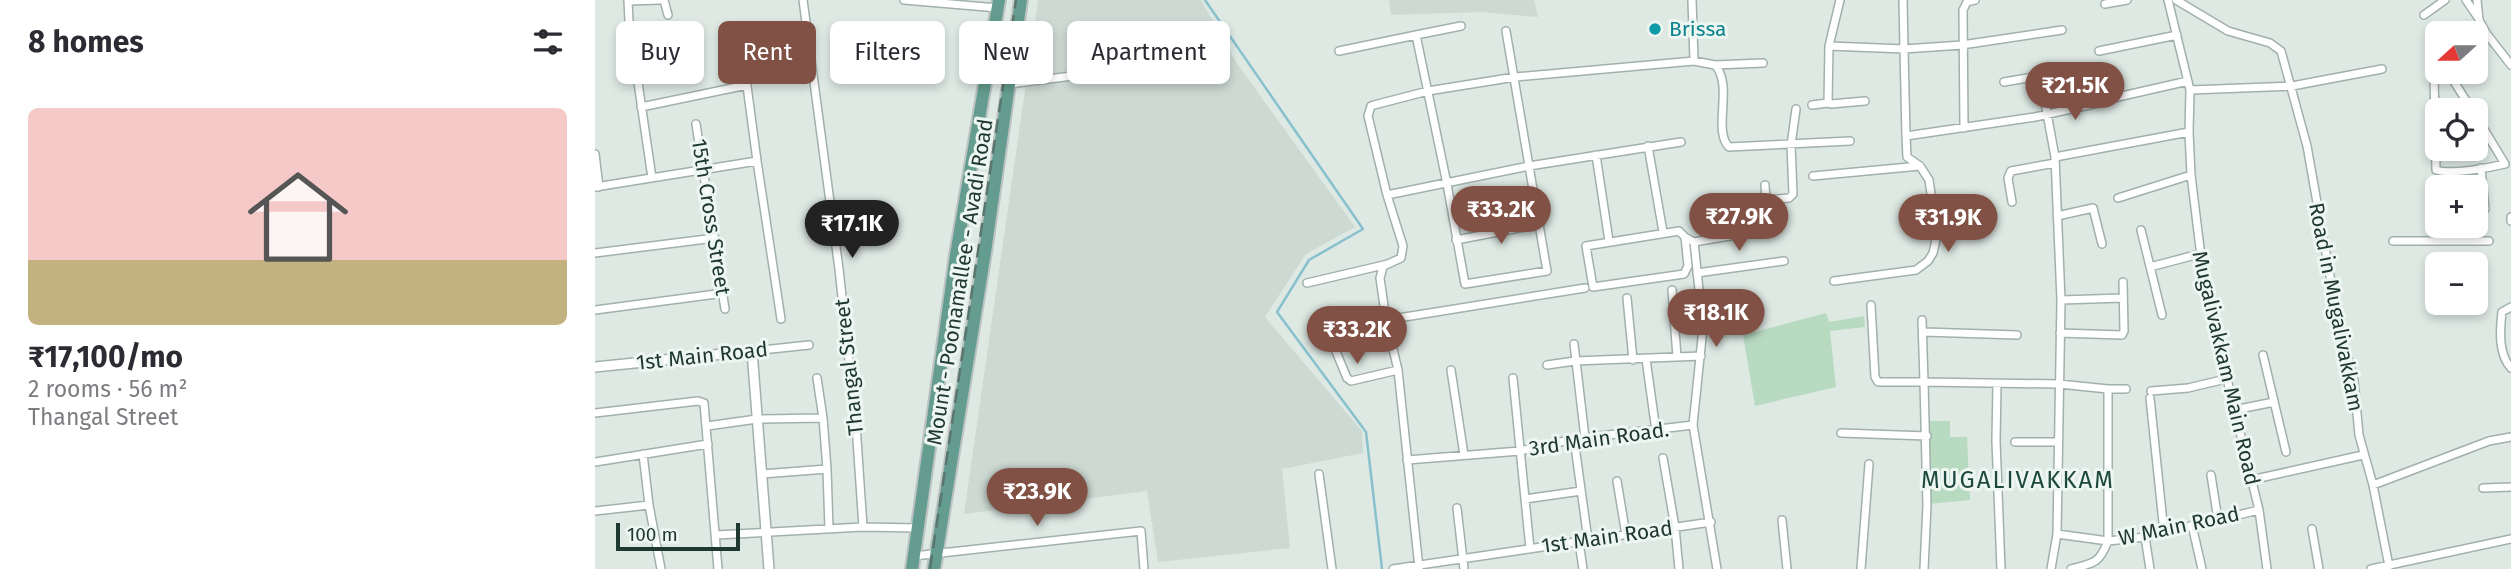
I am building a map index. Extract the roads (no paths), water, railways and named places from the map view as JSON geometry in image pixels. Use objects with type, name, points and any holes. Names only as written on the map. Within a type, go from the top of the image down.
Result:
[{"type":"main road","name":"Mount - Poonamallee - Avadi Road","points":[[1018,21],[1021,0]]},
{"type":"main road","name":"Mount - Poonamallee - Avadi Road","points":[[913,563],[956,255],[998,4]]},
{"type":"main road","name":"Mount - Poonamallee - Avadi Road","points":[[935,562],[983,266],[1009,84]]},
{"type":"street","points":[[630,21],[628,1],[662,0],[668,15]]},
{"type":"street","name":"Thangal Street","points":[[803,0],[839,269],[856,425],[863,527]]},
{"type":"street","points":[[904,0],[998,4]]},
{"type":"street","points":[[1692,0],[1694,61]]},
{"type":"street","points":[[1828,103],[1829,46],[1840,0]]},
{"type":"street","points":[[1834,281],[1916,270],[1928,261],[1936,244],[1929,180],[1920,166],[1906,157],[1903,0]]},
{"type":"street","points":[[1964,128],[1964,5],[1975,0]]},
{"type":"street","points":[[2105,4],[2127,0]]},
{"type":"street","name":"Mugalivakkam Main Road","points":[[2168,0],[2190,90],[2191,175],[2204,289],[2259,510],[2267,569]]},
{"type":"street","name":"Road in Mugalivakkam","points":[[2176,0],[2228,31],[2276,45],[2281,51],[2307,146],[2338,321],[2354,381],[2359,435],[2373,485],[2389,566]]},
{"type":"street","points":[[2424,15],[2445,0]]},
{"type":"street","points":[[2466,0],[2479,20]]},
{"type":"street","points":[[2477,0],[2479,20]]},
{"type":"street","points":[[1339,51],[1461,26]]},
{"type":"street","points":[[1829,46],[1904,49],[1962,45],[2062,30]]},
{"type":"street","points":[[1416,35],[1465,285],[1547,271],[1506,31]]},
{"type":"street","points":[[2099,51],[2177,35]]},
{"type":"street","points":[[2489,37],[2511,65]]},
{"type":"street","points":[[1419,567],[1398,370],[1379,274],[1383,267],[1401,258],[1403,246],[1387,195],[1368,116],[1371,106],[1428,91],[1515,77],[1694,61],[1715,65],[1763,63]]},
{"type":"street","points":[[1715,65],[1722,76],[1725,144],[1735,148],[1850,141]]},
{"type":"street","points":[[2190,90],[2292,86],[2382,69]]},
{"type":"street","points":[[2004,82],[2062,72]]},
{"type":"street","points":[[2040,75],[2055,160],[2061,300],[2057,534],[2051,569]]},
{"type":"street","points":[[2109,99],[2188,81]]},
{"type":"street","points":[[638,84],[652,178]]},
{"type":"street","points":[[2436,84],[2436,170],[2442,172],[2508,164],[2488,134]]},
{"type":"street","points":[[642,107],[747,85],[781,319]]},
{"type":"street","points":[[1812,104],[1865,101]]},
{"type":"street","points":[[1906,136],[2046,115],[2098,103]]},
{"type":"street","points":[[1766,200],[1792,197],[1793,194],[1791,145],[1796,109]]},
{"type":"street","name":"15th Cross Street","points":[[696,124],[725,309]]},
{"type":"street","points":[[2012,202],[2008,178],[2011,171],[2189,132]]},
{"type":"street","points":[[1387,195],[1529,166],[1681,142]]},
{"type":"street","points":[[1648,146],[1663,232]]},
{"type":"street","points":[[595,154],[597,187],[757,161]]},
{"type":"street","points":[[1596,155],[1609,240]]},
{"type":"street","points":[[1813,176],[1920,166]]},
{"type":"street","points":[[2481,168],[2482,175]]},
{"type":"street","points":[[2118,198],[2191,175]]},
{"type":"street","points":[[1685,237],[1688,267],[1684,274],[1593,288],[1586,246],[1663,232],[1679,231],[1693,242],[1765,230],[1765,185]]},
{"type":"street","points":[[2057,216],[2093,208],[2102,244]]},
{"type":"street","points":[[1456,240],[1540,224]]},
{"type":"street","points":[[2141,230],[2162,316]]},
{"type":"street","points":[[595,253],[715,238]]},
{"type":"street","points":[[2393,240],[2489,241]]},
{"type":"street","points":[[1693,242],[1703,328],[1693,425]]},
{"type":"street","points":[[2150,267],[2199,254]]},
{"type":"street","points":[[1697,273],[1784,261]]},
{"type":"street","points":[[1307,283],[1388,264]]},
{"type":"street","points":[[2060,333],[2122,335],[2123,282]]},
{"type":"street","points":[[1355,328],[1386,320],[1585,288]]},
{"type":"street","points":[[1672,290],[1677,357]]},
{"type":"street","points":[[595,310],[724,293]]},
{"type":"street","points":[[1627,298],[1633,359]]},
{"type":"street","points":[[2061,300],[2123,299]]},
{"type":"street","points":[[1871,305],[1876,380],[1882,383],[2059,384],[2126,389]]},
{"type":"street","points":[[2511,307],[2502,312],[2500,335],[2507,363],[2511,368]]},
{"type":"street","points":[[1922,320],[1927,479],[1924,569]]},
{"type":"street","points":[[1924,332],[2017,335]]},
{"type":"street","points":[[1330,337],[1347,378],[1351,381],[1398,370]]},
{"type":"street","points":[[1574,344],[1585,438]]},
{"type":"street","name":"1st Main Road","points":[[595,367],[809,345]]},
{"type":"street","points":[[752,351],[769,569]]},
{"type":"street","points":[[2263,355],[2286,452]]},
{"type":"street","points":[[1548,365],[1575,361],[1701,356]]},
{"type":"street","points":[[1646,359],[1655,431]]},
{"type":"street","points":[[1451,370],[1464,455]]},
{"type":"street","points":[[817,378],[823,418],[829,528]]},
{"type":"street","points":[[1513,378],[1530,549]]},
{"type":"street","points":[[2164,532],[2150,395],[2226,379]]},
{"type":"street","points":[[1997,384],[2001,569]]},
{"type":"street","points":[[2057,534],[2108,541],[2108,388]]},
{"type":"street","points":[[595,414],[698,401],[704,403],[717,569]]},
{"type":"street","points":[[2234,410],[2274,402]]},
{"type":"street","points":[[707,426],[757,419],[823,418]]},
{"type":"street","name":"3rd Main Road.","points":[[1407,460],[1520,451],[1574,439],[1693,425],[1711,522]]},
{"type":"street","points":[[1842,433],[1926,435]]},
{"type":"street","points":[[2373,485],[2489,441],[2511,437]]},
{"type":"street","points":[[1574,439],[1581,491],[1583,569]]},
{"type":"street","points":[[2015,442],[2058,442]]},
{"type":"street","points":[[595,462],[708,444]]},
{"type":"street","points":[[643,454],[661,569]]},
{"type":"street","points":[[2251,480],[2363,455]]},
{"type":"street","points":[[1663,458],[1679,569]]},
{"type":"street","points":[[1861,569],[1869,464]]},
{"type":"street","points":[[762,474],[827,469]]},
{"type":"street","points":[[1319,474],[1332,569]]},
{"type":"street","points":[[2211,475],[2218,520]]},
{"type":"street","points":[[1617,481],[1626,535]]},
{"type":"street","points":[[2483,488],[2511,486]]},
{"type":"street","points":[[1525,499],[1581,491]]},
{"type":"street","points":[[595,511],[649,505]]},
{"type":"street","points":[[1457,508],[1464,569]]},
{"type":"street","name":"W Main Road","points":[[2071,569],[2098,565],[2108,541],[2145,537],[2259,510]]},
{"type":"street","points":[[1782,520],[1787,569]]},
{"type":"street","points":[[1711,522],[1717,569]]},
{"type":"street","name":"1st Main Road","points":[[1393,569],[1711,522]]},
{"type":"street","points":[[2192,525],[2202,569]]},
{"type":"street","points":[[716,535],[829,528],[919,528]]},
{"type":"street","points":[[2312,529],[2319,569]]},
{"type":"street","points":[[913,563],[1141,531],[1144,569]]},
{"type":"street","points":[[2145,537],[2150,569]]},
{"type":"street","points":[[2371,569],[2511,539]]},
{"type":"waterway","points":[[1205,0],[1363,229],[1309,260],[1277,312],[1366,432],[1382,569]]},
{"type":"railway","points":[[930,569],[1016,0]]},
{"type":"place","name":"Brissa","points":[[1655,29]]},
{"type":"district","name":"MUGALIVAKKAM","points":[[2018,480]]}]
